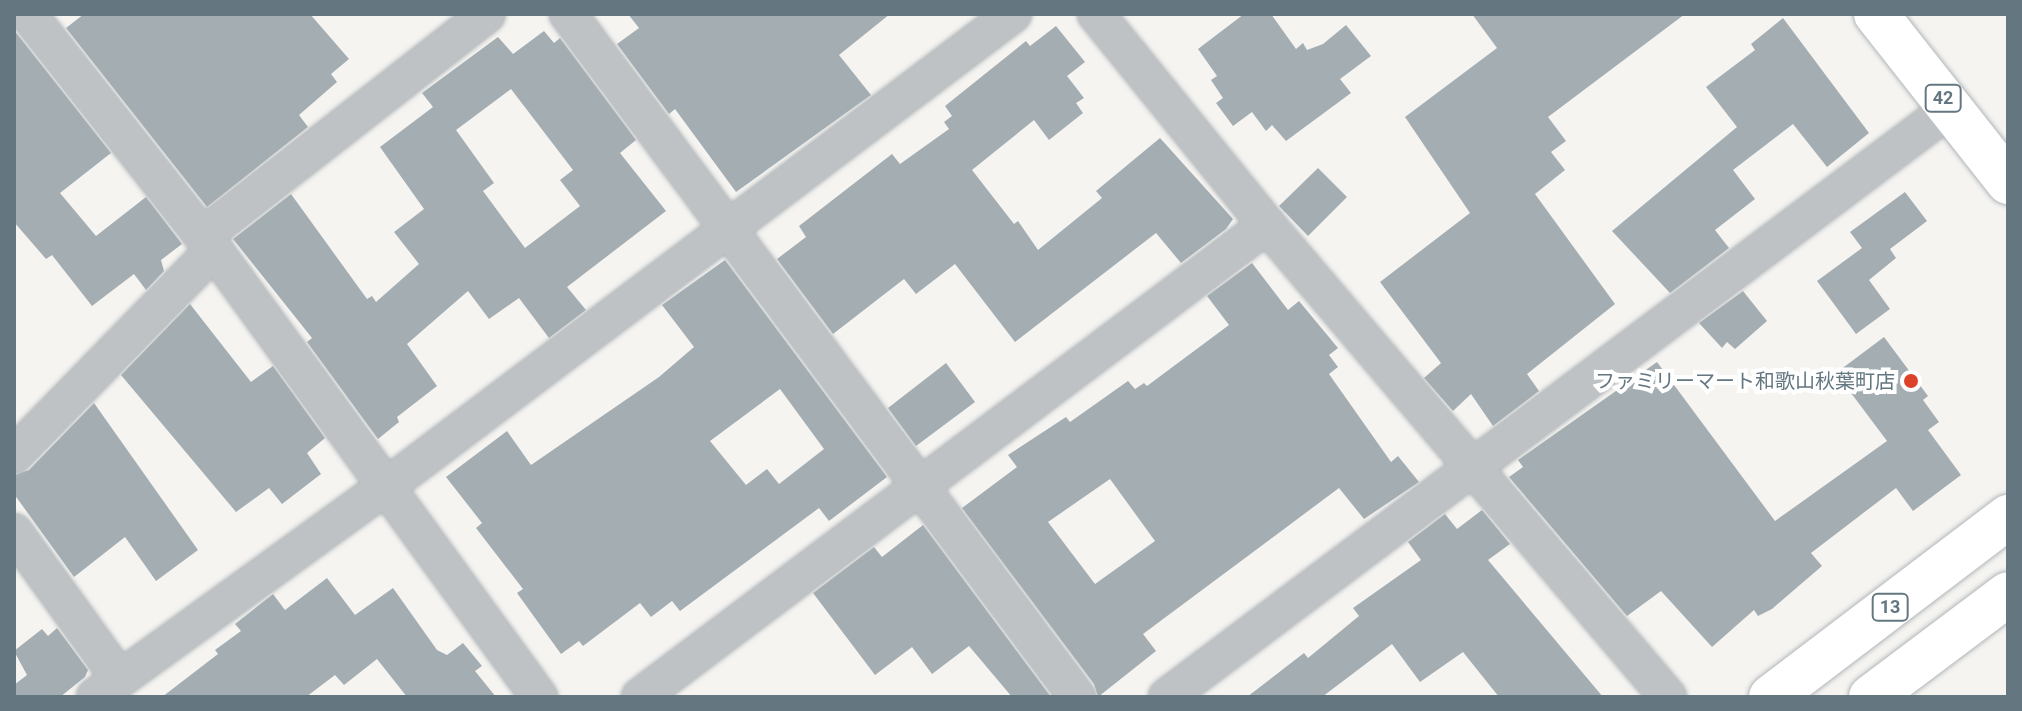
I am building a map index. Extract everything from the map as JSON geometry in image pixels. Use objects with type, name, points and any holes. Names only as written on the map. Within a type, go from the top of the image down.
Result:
[{"type":"main road","name":"42","points":[[1876,14],[2008,182]]},
{"type":"main road","name":"13","points":[[1771,697],[2008,517]]},
{"type":"main road","points":[[1871,697],[2008,594]]},
{"type":"street","points":[[28,14],[208,243],[539,697]]},
{"type":"street","points":[[14,455],[208,243],[487,14]]},
{"type":"street","points":[[568,14],[1077,697]]},
{"type":"street","points":[[14,532],[108,688],[387,486],[1013,14]]},
{"type":"street","points":[[1096,14],[1267,225],[1668,697]]},
{"type":"street","points":[[1167,697],[1951,108]]},
{"type":"street","points":[[640,697],[1267,225]]},
{"type":"building","points":[[84,14],[310,14],[349,59],[331,74],[337,82],[299,115],[308,127],[207,207],[66,28]]},
{"type":"building","points":[[628,14],[890,14],[839,55],[871,95],[736,192],[675,109],[669,114],[617,44],[639,28]]},
{"type":"building","points":[[1244,14],[1271,14],[1296,49],[1303,43],[1307,50],[1323,44],[1346,25],[1371,56],[1340,79],[1351,93],[1286,141],[1272,125],[1266,131],[1252,112],[1233,126],[1216,103],[1223,98],[1211,80],[1217,76],[1198,49]]},
{"type":"building","points":[[1472,14],[1685,14],[1548,117],[1566,141],[1551,152],[1565,170],[1535,194],[1615,304],[1527,374],[1539,391],[1493,426],[1471,394],[1453,411],[1424,378],[1441,363],[1380,282],[1470,213],[1405,117],[1497,48]]},
{"type":"building","points":[[1783,18],[1869,133],[1827,167],[1793,124],[1733,170],[1755,199],[1715,230],[1729,248],[1670,293],[1612,231],[1737,127],[1706,87],[1755,50],[1751,44]]},
{"type":"building","points":[[1056,26],[1085,62],[1067,76],[1084,98],[1076,103],[1083,113],[1049,140],[1034,120],[972,170],[1014,224],[1018,221],[1038,250],[1102,198],[1096,191],[1160,138],[1233,219],[1226,229],[1181,263],[1156,233],[1015,342],[955,264],[916,294],[904,279],[833,334],[777,259],[806,237],[799,226],[892,154],[900,164],[949,129],[944,122],[952,116],[945,106],[1026,41],[1030,46]]},
{"type":"building","points":[[14,30],[111,153],[60,193],[96,236],[146,197],[182,244],[161,260],[164,271],[146,290],[134,274],[92,306],[52,255],[46,259],[14,222]]},
{"type":"building","points":[[544,31],[554,43],[560,38],[636,140],[620,153],[666,211],[567,287],[586,310],[549,338],[519,298],[489,319],[468,291],[407,344],[437,386],[397,417],[399,422],[378,439],[307,342],[312,338],[233,239],[291,194],[367,299],[372,296],[376,302],[419,264],[394,232],[424,209],[380,147],[433,107],[422,93],[498,37],[513,54]],"holes":[[[511,89],[573,170],[560,180],[580,206],[525,248],[483,191],[494,183],[456,130]]]},
{"type":"building","points":[[1318,168],[1347,197],[1308,236],[1279,206]]},
{"type":"building","points":[[1905,192],[1927,221],[1890,249],[1896,258],[1869,280],[1890,309],[1856,334],[1817,281],[1862,248],[1850,232]]},
{"type":"building","points":[[725,260],[887,477],[829,521],[819,508],[680,611],[672,601],[651,617],[640,603],[583,646],[579,641],[561,654],[517,593],[523,589],[476,528],[482,523],[446,477],[507,431],[531,465],[659,377],[694,347],[662,305]],"holes":[[[780,389],[824,449],[779,484],[767,469],[746,485],[710,441]]]},
{"type":"building","points":[[1252,263],[1288,310],[1299,301],[1338,348],[1329,355],[1338,367],[1329,374],[1391,462],[1398,456],[1419,482],[1364,519],[1339,488],[1143,634],[1156,651],[1098,697],[1094,684],[962,508],[1017,467],[1008,455],[1066,417],[1070,422],[1128,381],[1135,389],[1144,383],[1147,386],[1229,325],[1207,296]],"holes":[[[1110,479],[1155,541],[1095,584],[1048,522]]]},
{"type":"building","points":[[1743,291],[1767,321],[1735,349],[1727,342],[1722,348],[1699,323]]},
{"type":"building","points":[[190,304],[251,382],[273,366],[325,438],[307,453],[321,474],[282,504],[269,488],[236,512],[121,375]]},
{"type":"building","points":[[1884,337],[1928,396],[1923,400],[1939,422],[1928,430],[1961,475],[1913,511],[1896,488],[1811,553],[1822,566],[1772,609],[1758,616],[1754,610],[1712,647],[1661,591],[1627,616],[1509,477],[1523,467],[1518,460],[1657,362],[1775,521],[1887,441],[1836,373]]},
{"type":"building","points":[[946,363],[975,402],[916,446],[888,408]]},
{"type":"building","points":[[94,403],[198,550],[156,581],[125,537],[74,577],[14,494],[14,475],[29,470]]},
{"type":"building","points":[[1482,510],[1510,544],[1488,560],[1603,697],[1499,697],[1463,652],[1420,682],[1392,644],[1322,697],[1247,697],[1304,653],[1308,658],[1359,616],[1353,608],[1421,560],[1408,542],[1445,514],[1457,529]]},
{"type":"building","points":[[923,525],[1051,697],[1012,697],[969,646],[932,674],[912,647],[875,675],[813,593],[874,547],[882,557]]},
{"type":"building","points":[[327,578],[355,615],[393,588],[437,650],[447,655],[463,643],[482,666],[475,671],[496,697],[407,697],[377,659],[344,685],[335,675],[306,697],[162,697],[218,654],[215,650],[241,631],[235,624],[273,594],[285,610]]},
{"type":"building","points":[[57,628],[88,670],[85,677],[60,697],[14,697],[14,685],[27,675],[14,651],[42,629],[48,636]]},
{"type":"place","name":"ファミリーマート和歌山秋葉町店","points":[[1911,381]]}]
